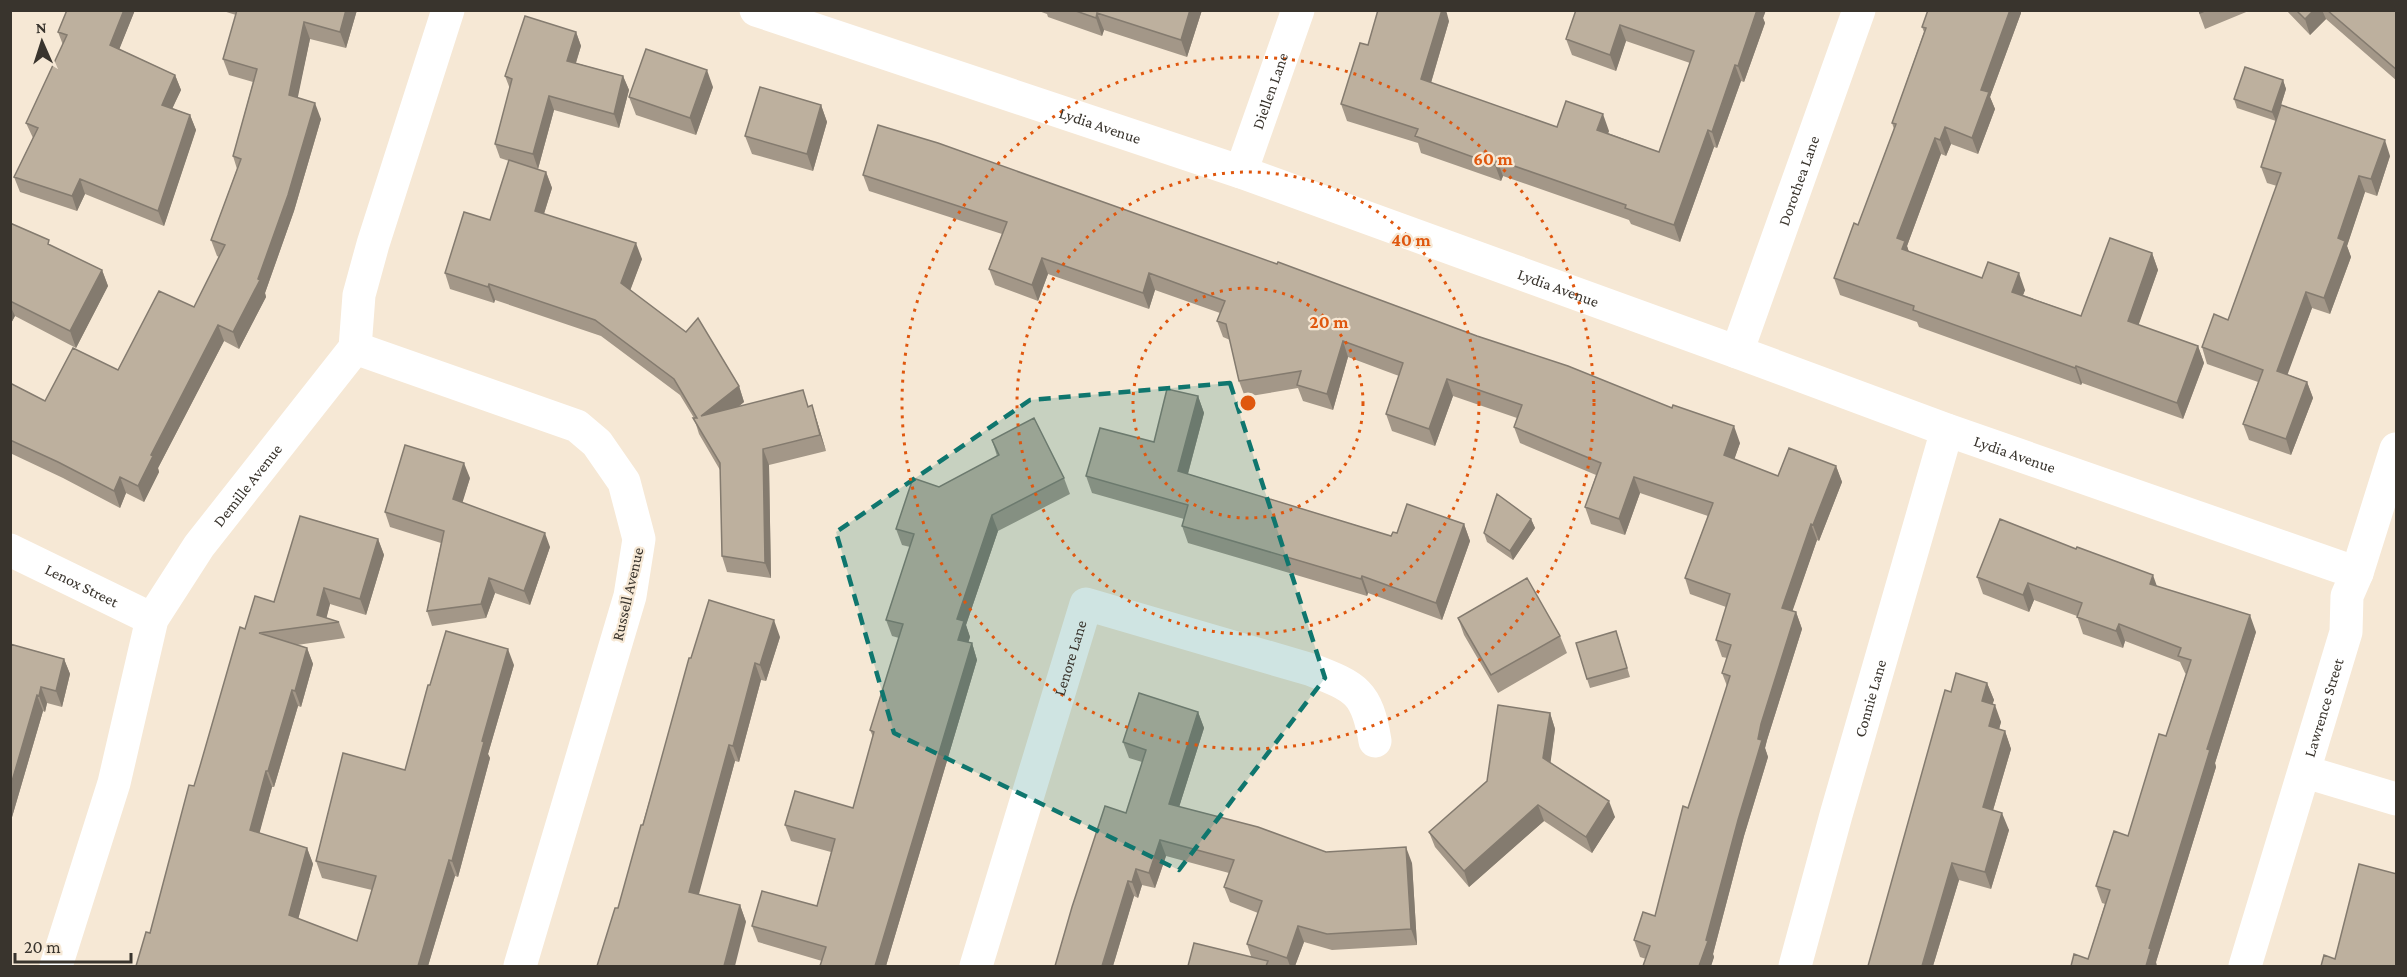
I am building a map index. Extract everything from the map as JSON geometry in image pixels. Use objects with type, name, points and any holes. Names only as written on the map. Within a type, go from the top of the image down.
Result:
[{"type":"street","points":[[355,348],[360,296],[373,244],[448,10]]},
{"type":"street","name":"Lydia Avenue","points":[[756,10],[1240,172],[1947,430],[2357,573]]},
{"type":"street","name":"Diellen Lane","points":[[1240,172],[1298,10]]},
{"type":"street","name":"Dorothea Lane","points":[[1737,352],[1858,10]]},
{"type":"street","name":"Demille Avenue","points":[[56,966],[114,783],[152,620],[199,546],[355,348]]},
{"type":"street","name":"Russell Avenue","points":[[355,348],[577,426],[597,443],[624,482],[639,539],[630,596],[520,966]]},
{"type":"street","name":"Connie Lane","points":[[1795,966],[1947,430]]},
{"type":"street","name":"Lawrence Street","points":[[2245,966],[2306,772],[2346,632],[2347,596],[2357,573],[2397,449]]},
{"type":"street","name":"Lenox Street","points":[[10,550],[152,620]]},
{"type":"street","name":"Lenore Lane","points":[[976,966],[1086,604],[1334,678],[1351,687],[1364,700],[1371,716],[1375,741]]},
{"type":"street","points":[[2306,772],[2397,799]]},
{"type":"highlighted area","points":[[1230,383],[1325,678],[1179,870],[894,733],[836,532],[1030,400]]},
{"type":"building","points":[[67,10],[124,10],[110,45],[175,75],[162,105],[190,115],[158,211],[80,179],[72,196],[14,177],[38,128],[26,123],[67,35],[58,32]]},
{"type":"building","points":[[237,10],[346,10],[340,32],[304,22],[289,95],[315,103],[288,195],[258,279],[260,280],[233,332],[218,325],[151,455],[153,456],[138,486],[120,477],[114,491],[10,440],[10,383],[45,401],[73,348],[118,370],[159,291],[194,307],[225,245],[211,240],[241,159],[233,156],[257,69],[223,59]]},
{"type":"building","points":[[1073,10],[1190,10],[1181,40],[1097,13],[1096,18]]},
{"type":"building","points":[[1378,10],[1442,10],[1421,79],[1557,127],[1566,101],[1603,114],[1597,130],[1659,152],[1694,51],[1620,25],[1610,55],[1566,39],[1576,10],[1757,10],[1712,132],[1708,130],[1674,225],[1625,208],[1626,205],[1497,160],[1495,165],[1415,136],[1418,129],[1341,104],[1360,43],[1368,45]]},
{"type":"building","points":[[1928,10],[2010,10],[1981,90],[1989,92],[1972,138],[1945,127],[1940,140],[1935,138],[1897,238],[1905,241],[1902,249],[1982,278],[1988,262],[2019,273],[2012,292],[2081,316],[2110,238],[2152,253],[2128,321],[2198,346],[2177,403],[1913,310],[1914,306],[1834,278],[1854,223],[1858,225],[1896,124],[1892,123],[1926,28],[1922,27]]},
{"type":"building","points":[[2296,10],[2314,10],[2305,19]]},
{"type":"building","points":[[2327,10],[2397,10],[2397,70]]},
{"type":"building","points":[[525,16],[576,32],[567,61],[623,76],[614,114],[549,96],[533,154],[495,144],[512,79],[505,76]]},
{"type":"building","points":[[646,49],[707,70],[690,118],[629,97]]},
{"type":"building","points":[[2245,67],[2283,80],[2272,112],[2234,99]]},
{"type":"building","points":[[760,87],[821,105],[807,154],[745,136]]},
{"type":"building","points":[[2281,105],[2385,140],[2371,179],[2359,176],[2338,238],[2345,241],[2324,298],[2306,292],[2277,371],[2307,382],[2286,439],[2243,424],[2263,370],[2202,347],[2214,314],[2228,320],[2281,173],[2261,167]]},
{"type":"building","points":[[878,125],[938,143],[1277,264],[1278,262],[1477,336],[1568,366],[1672,408],[1673,405],[1734,426],[1724,455],[1778,476],[1789,448],[1836,466],[1813,525],[1811,524],[1782,608],[1796,612],[1761,724],[1758,739],[1762,740],[1738,820],[1706,940],[1708,941],[1699,966],[1643,966],[1650,946],[1634,940],[1643,912],[1655,916],[1683,806],[1688,808],[1730,676],[1722,673],[1731,645],[1716,640],[1730,594],[1685,578],[1713,503],[1634,477],[1619,519],[1585,507],[1601,463],[1514,427],[1522,405],[1447,379],[1429,429],[1386,414],[1403,363],[1343,341],[1327,394],[1297,385],[1301,371],[1239,381],[1226,324],[1217,321],[1225,301],[1149,273],[1143,293],[1042,258],[1032,285],[989,269],[1007,222],[863,175]]},
{"type":"building","points":[[509,160],[546,172],[535,211],[636,243],[621,283],[686,332],[698,318],[739,386],[701,416],[803,390],[808,407],[812,405],[820,435],[763,449],[765,563],[722,556],[720,463],[693,418],[697,418],[674,379],[595,320],[489,284],[488,287],[445,273],[464,212],[490,220]]},
{"type":"building","points":[[10,223],[49,240],[48,244],[102,270],[70,331],[10,301]]},
{"type":"building","points":[[1167,389],[1198,396],[1178,471],[1391,536],[1393,532],[1397,533],[1407,504],[1464,524],[1436,603],[1362,576],[1361,579],[1182,526],[1188,505],[1086,476],[1100,428],[1154,442]]},
{"type":"building","points":[[1034,418],[1064,478],[992,515],[957,619],[964,621],[958,640],[972,643],[875,966],[820,966],[826,947],[752,926],[762,891],[817,906],[835,839],[785,825],[795,791],[853,808],[874,732],[870,730],[903,624],[886,620],[914,534],[896,529],[913,478],[939,487],[999,455],[992,440]]},
{"type":"building","points":[[405,445],[464,463],[453,499],[545,533],[524,591],[489,578],[481,604],[427,611],[444,531],[385,512]]},
{"type":"building","points":[[1497,494],[1531,519],[1510,551],[1484,533]]},
{"type":"building","points":[[300,516],[378,539],[360,599],[324,588],[317,615],[339,622],[259,633],[307,648],[295,691],[292,690],[268,771],[266,771],[250,830],[307,848],[289,915],[357,941],[376,876],[316,861],[343,753],[405,770],[428,685],[430,685],[446,631],[508,649],[452,861],[449,860],[418,966],[136,966],[146,932],[150,933],[189,785],[194,786],[240,627],[245,629],[255,596],[274,602]]},
{"type":"building","points":[[2000,519],[2076,549],[2077,547],[2153,575],[2150,584],[2250,615],[2207,749],[2210,750],[2149,948],[2151,949],[2146,966],[2071,966],[2074,954],[2088,959],[2110,890],[2096,886],[2114,831],[2128,836],[2159,734],[2166,736],[2191,660],[2178,656],[2181,648],[2119,624],[2116,631],[2077,617],[2082,603],[2028,583],[2023,595],[1977,577]]},
{"type":"building","points":[[1527,578],[1560,636],[1491,675],[1458,618]]},
{"type":"building","points":[[709,600],[774,620],[760,665],[755,663],[733,746],[729,745],[689,892],[740,905],[724,966],[597,966],[615,908],[618,908],[689,658],[691,658]]},
{"type":"building","points":[[1616,631],[1627,668],[1587,679],[1576,643]]},
{"type":"building","points":[[10,644],[64,659],[56,691],[41,687],[39,696],[37,695],[10,788]]},
{"type":"building","points":[[1956,673],[1987,683],[1982,701],[1995,705],[1989,726],[2005,731],[1983,807],[2002,813],[1985,872],[1952,863],[1922,966],[1868,966],[1945,690],[1951,692]]},
{"type":"building","points":[[1139,693],[1198,712],[1169,804],[1258,827],[1326,852],[1406,847],[1411,929],[1327,934],[1298,926],[1287,958],[1247,944],[1262,901],[1224,887],[1234,860],[1160,840],[1149,873],[1136,869],[1132,882],[1128,881],[1102,966],[1055,966],[1105,806],[1126,813],[1146,750],[1123,742]]},
{"type":"building","points":[[1498,705],[1550,713],[1543,758],[1609,801],[1586,837],[1538,805],[1464,871],[1429,832],[1487,781]]},
{"type":"building","points":[[2359,864],[2397,874],[2397,966],[2321,966],[2324,955],[2335,959]]},
{"type":"building","points":[[1194,943],[1268,961],[1266,966],[1188,966]]}]
